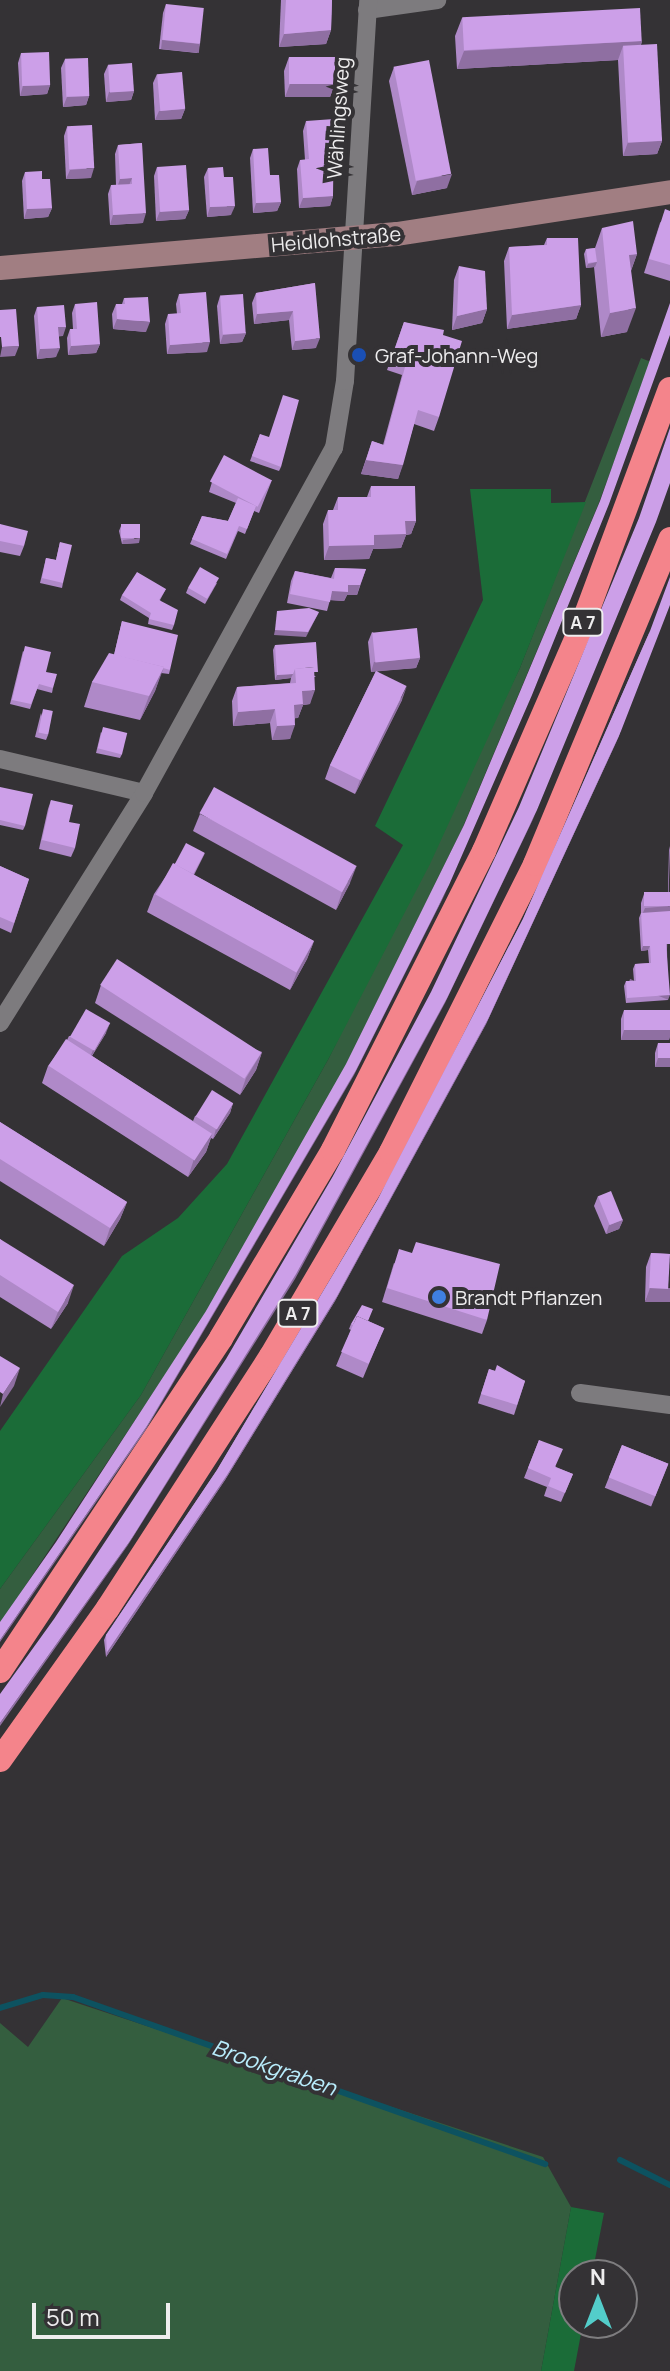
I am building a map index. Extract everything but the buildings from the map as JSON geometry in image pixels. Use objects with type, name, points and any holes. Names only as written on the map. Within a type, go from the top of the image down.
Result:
[{"type":"highway","name":"A 7","points":[[0,1671],[221,1338],[333,1150],[490,838],[581,628],[670,389]]},
{"type":"highway","name":"A 7","points":[[0,1760],[108,1608],[271,1356],[391,1152],[535,864],[670,539]]},
{"type":"main road","name":"Heidlohstraße","points":[[0,268],[353,239],[670,192]]},
{"type":"street","points":[[367,5],[437,0]]},
{"type":"street","name":"Wählingsweg","points":[[353,239],[367,5]]},
{"type":"street","points":[[0,1023],[144,793],[334,448],[345,381],[353,239]]},
{"type":"street","points":[[0,759],[144,793]]},
{"type":"street","points":[[580,1393],[670,1405]]},
{"type":"green space","points":[[641,358],[651,362],[598,505],[462,829],[344,1069],[204,1316],[0,1624],[0,1589],[141,1395],[329,1058],[520,668]]},
{"type":"green space","points":[[470,489],[551,489],[551,503],[586,502],[520,668],[430,864],[329,1058],[141,1395],[0,1589],[0,1431],[122,1256],[178,1218],[227,1164],[403,845],[375,826],[483,600]]},
{"type":"green space","points":[[62,1998],[543,2157],[571,2207],[561,2259],[558,2259],[558,2278],[541,2371],[0,2371],[0,2023],[28,2047]]},
{"type":"green space","points":[[571,2207],[604,2213],[595,2259],[561,2259]]},
{"type":"green space","points":[[558,2278],[558,2339],[580,2339],[574,2371],[541,2371]]},
{"type":"waterway","name":"Brookgraben","points":[[0,2008],[43,1995],[73,1997],[545,2164]]},
{"type":"waterway","name":"Brookgraben","points":[[620,2160],[670,2185]]},
{"type":"place","name":"Graf-Johann-Weg","points":[[359,355]]},
{"type":"place","name":"Brandt Pflanzen","points":[[439,1297]]}]
